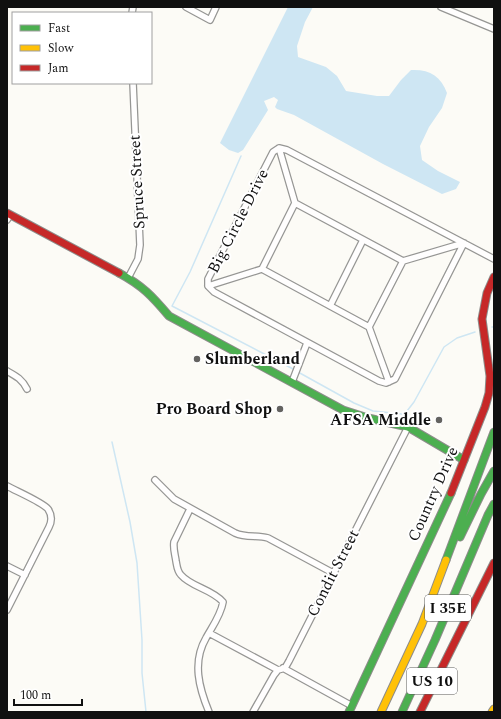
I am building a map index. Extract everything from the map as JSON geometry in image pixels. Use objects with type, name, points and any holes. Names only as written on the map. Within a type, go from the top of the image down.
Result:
[{"type":"main road","points":[[8,216],[128,278],[142,287],[170,316],[342,410],[368,418],[408,427],[464,460]]},
{"type":"main road","name":"Country Drive","points":[[350,709],[458,477],[485,407],[489,393],[490,376],[482,320],[487,293],[494,277]]},
{"type":"main road","points":[[440,578],[459,523],[494,432]]},
{"type":"main road","name":"I 35E","points":[[381,712],[422,624],[440,578],[481,494],[494,471]]},
{"type":"main road","name":"I 35E","points":[[402,712],[494,504]]},
{"type":"main road","name":"US 10","points":[[413,712],[450,650],[493,566]]},
{"type":"main road","points":[[420,712],[450,650]]},
{"type":"street","points":[[186,7],[210,20],[216,7]]},
{"type":"street","points":[[441,7],[494,28]]},
{"type":"street","name":"Spruce Street","points":[[128,278],[138,259],[140,245],[133,84]]},
{"type":"street","points":[[208,286],[262,269],[295,203],[279,148]]},
{"type":"street","points":[[279,148],[286,150],[494,259]]},
{"type":"street","name":"Big Circle Drive","points":[[279,148],[274,150],[269,159],[208,279],[208,286],[214,292],[307,343],[382,382],[389,382]]},
{"type":"street","points":[[295,203],[403,260],[464,243]]},
{"type":"street","points":[[330,306],[363,240]]},
{"type":"street","points":[[262,269],[369,327],[389,382],[394,379],[464,243]]},
{"type":"street","points":[[369,327],[403,260]]},
{"type":"street","points":[[292,382],[307,343]]},
{"type":"street","points":[[7,371],[23,381],[27,388]]},
{"type":"street","name":"Condit Street","points":[[253,712],[268,683],[281,669],[285,668],[289,661],[408,427]]},
{"type":"street","points":[[155,480],[174,499],[240,535],[268,538],[333,572]]},
{"type":"street","points":[[7,486],[42,505],[46,508],[50,515],[50,524],[7,610]]},
{"type":"street","points":[[190,509],[176,537],[173,548],[178,571],[182,576],[218,597],[223,602],[222,609],[201,649],[198,672],[201,690],[209,712]]},
{"type":"street","points":[[7,566],[25,575]]},
{"type":"street","points":[[209,633],[281,669],[350,709]]},
{"type":"water","points":[[288,7],[313,7],[305,22],[297,46],[298,57],[326,67],[337,76],[346,91],[377,96],[389,96],[411,70],[429,72],[438,78],[447,93],[442,108],[429,127],[420,146],[422,160],[438,171],[460,182],[456,189],[442,194],[383,164],[294,115],[277,109],[275,107],[278,100],[274,97],[264,101],[268,110],[243,150],[238,153],[229,150],[220,143]]},
{"type":"waterway","points":[[241,156],[190,272],[172,306],[295,370]]},
{"type":"waterway","points":[[298,372],[354,403],[373,411],[402,414],[407,411],[414,402],[444,347],[457,338],[475,332]]},
{"type":"waterway","points":[[112,442],[130,522],[137,563],[142,640],[142,673],[146,712]]},
{"type":"traffic: fast","points":[[119,273],[135,282],[147,292],[169,316],[343,410],[368,418],[408,427],[464,460]]},
{"type":"traffic: fast","points":[[446,560],[494,432]]},
{"type":"traffic: fast","points":[[460,537],[494,471]]},
{"type":"traffic: fast","points":[[349,712],[451,493]]},
{"type":"traffic: fast","points":[[402,712],[494,504]]},
{"type":"traffic: slow","points":[[381,712],[422,624],[446,560]]},
{"type":"traffic: jam","points":[[7,213],[119,273]]},
{"type":"traffic: jam","points":[[451,493],[485,407],[489,393],[490,376],[482,319],[487,293],[494,277]]},
{"type":"traffic: jam","points":[[420,712],[494,563]]},
{"type":"place","name":"Slumberland","points":[[197,359]]},
{"type":"place","name":"Pro Board Shop","points":[[280,409]]},
{"type":"place","name":"AFSA Middle","points":[[439,420]]}]
